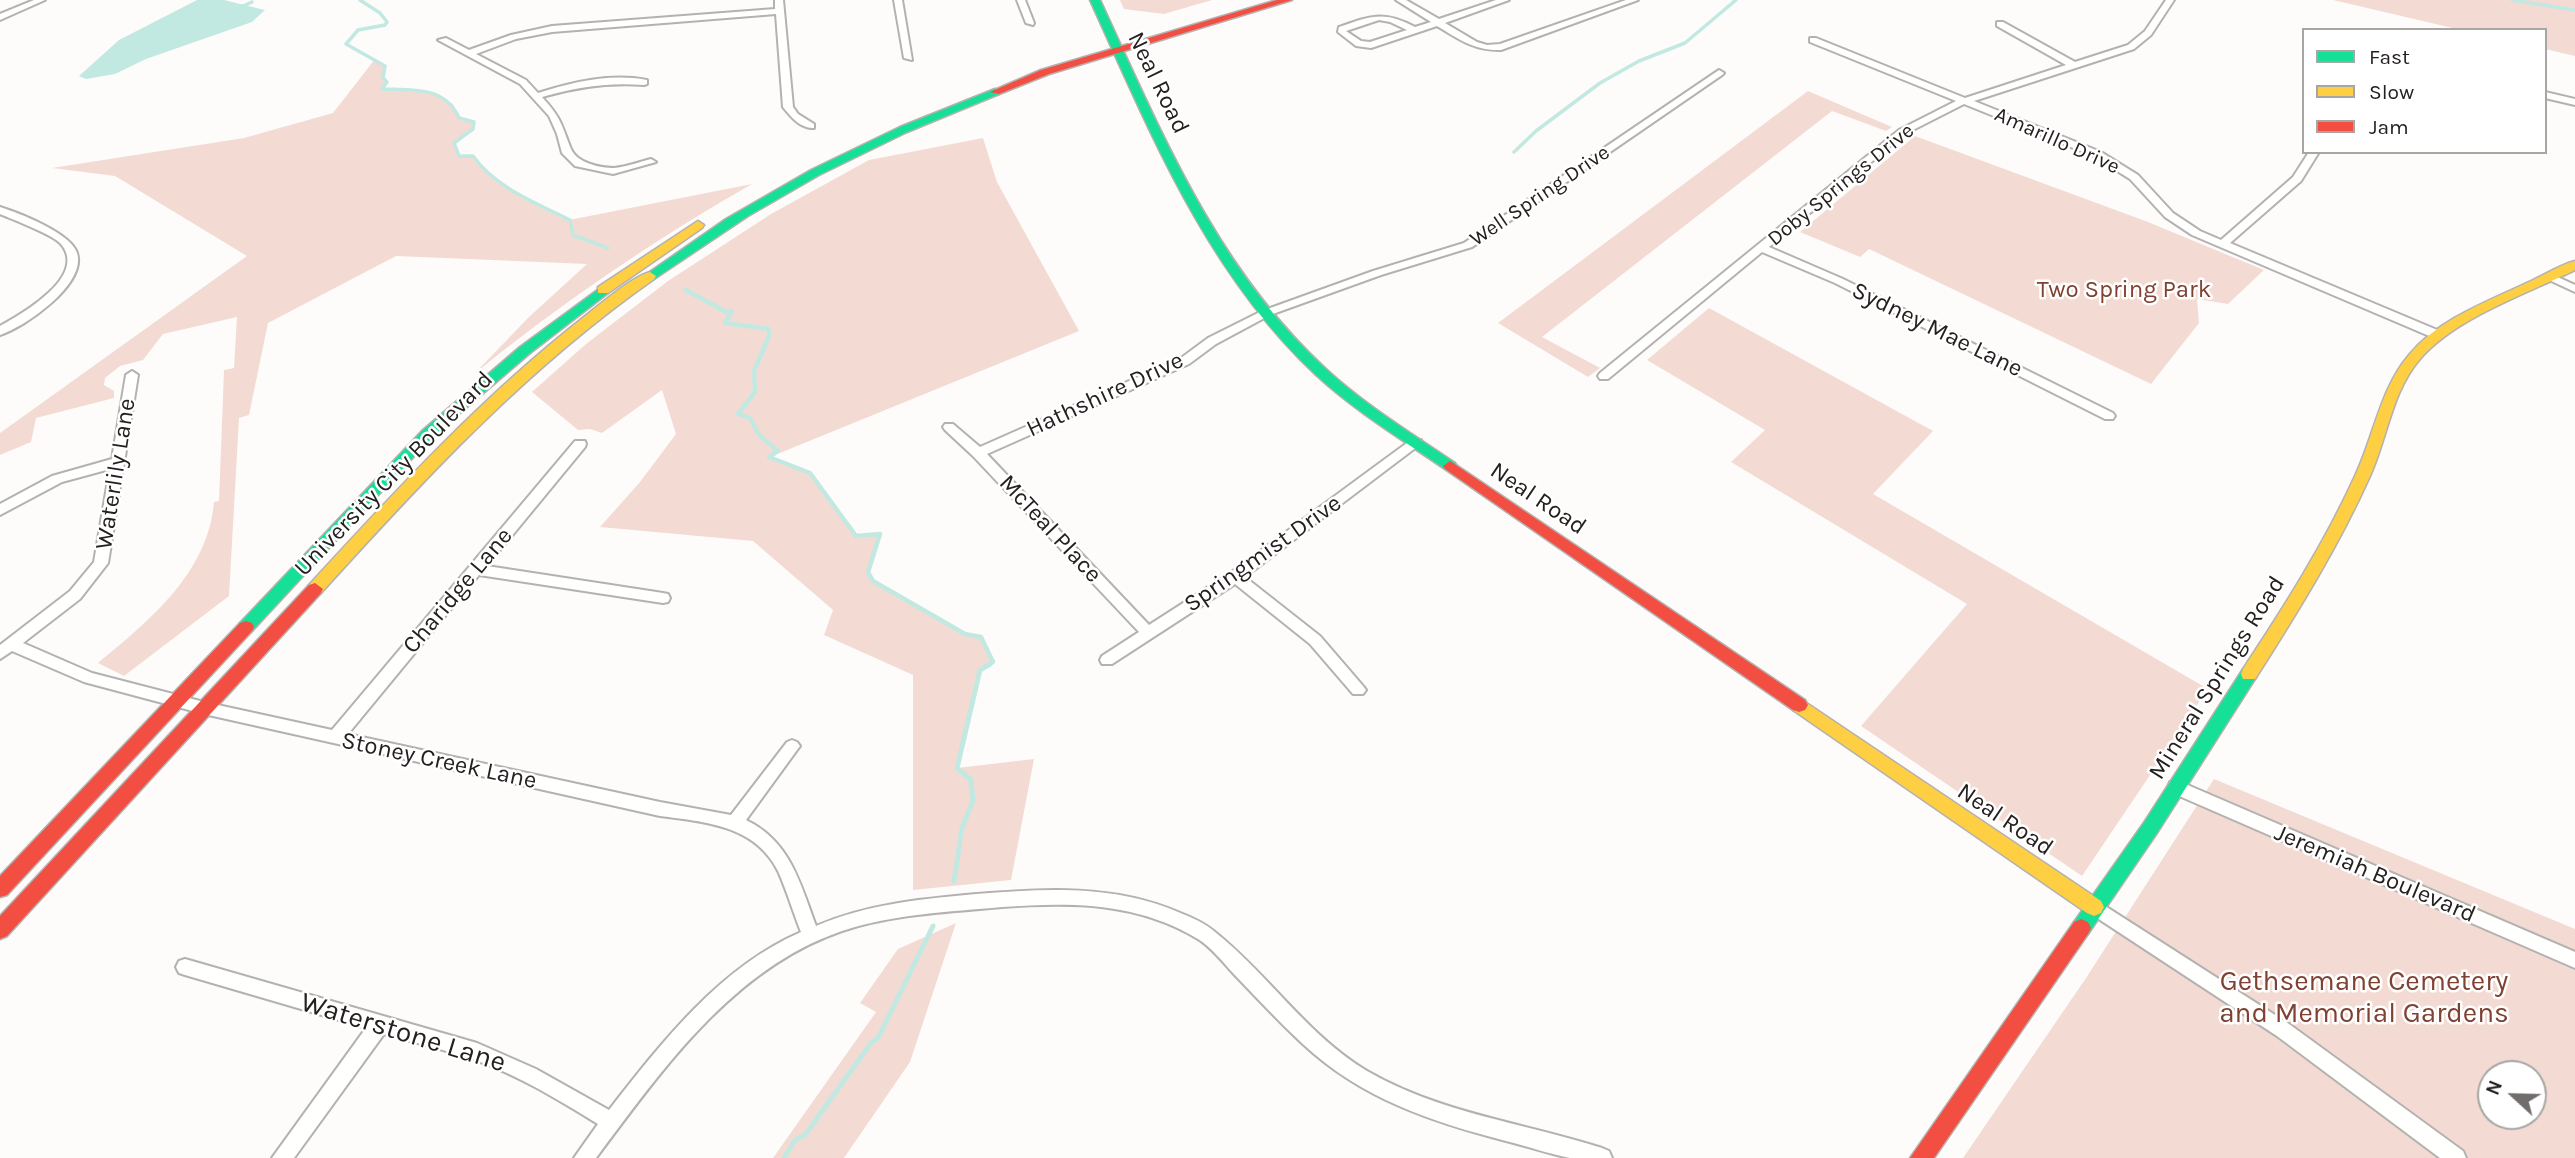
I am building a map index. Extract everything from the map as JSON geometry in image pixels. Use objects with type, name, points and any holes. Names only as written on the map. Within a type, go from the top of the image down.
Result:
[{"type":"main road","name":"Neal Road","points":[[1094,0],[1208,236],[1233,274],[1322,373],[1416,443],[2094,907]]},
{"type":"main road","name":"University City Boulevard","points":[[0,930],[450,442],[531,367],[634,286],[759,204],[854,153],[1002,88],[1248,0]]},
{"type":"main road","name":"University City Boulevard","points":[[0,889],[427,434],[510,360],[639,263],[745,197],[850,142],[972,89],[1115,46],[1287,0]]},
{"type":"main road","name":"Mineral Springs Road","points":[[1921,1158],[2176,788],[2262,654],[2364,474],[2408,367],[2425,344],[2438,335],[2575,265]]},
{"type":"street","points":[[0,17],[41,0]]},
{"type":"street","points":[[779,0],[788,107],[795,116],[811,126]]},
{"type":"street","points":[[898,0],[909,58]]},
{"type":"street","points":[[1021,0],[1030,23]]},
{"type":"street","points":[[1400,0],[1474,44],[1496,48],[1634,0]]},
{"type":"street","points":[[1413,30],[1394,18],[1385,16],[1342,29],[1342,33],[1366,45],[1413,30],[1438,22],[1505,0]]},
{"type":"street","name":"Doby Springs Drive","points":[[1604,376],[1902,132],[1933,113],[1965,101],[2117,53],[2137,44],[2148,33],[2170,0]]},
{"type":"street","points":[[469,53],[544,30],[779,11]]},
{"type":"street","points":[[2000,24],[2075,66]]},
{"type":"street","points":[[443,40],[516,77],[537,96],[558,125],[567,153],[579,164],[613,171],[651,162]]},
{"type":"street","name":"Amarillo Drive","points":[[1813,40],[2113,162],[2139,182],[2169,215],[2196,233],[2438,335]]},
{"type":"street","name":"Well Spring Drive","points":[[1266,313],[1377,273],[1468,245],[1719,73]]},
{"type":"street","points":[[537,96],[571,85],[600,80],[643,82]]},
{"type":"street","points":[[2547,95],[2575,102]]},
{"type":"street","points":[[2223,244],[2297,178],[2313,154]]},
{"type":"street","points":[[0,210],[62,239],[70,246],[73,259],[69,273],[59,289],[32,312],[0,331]]},
{"type":"street","name":"Sydney Mae Lane","points":[[1763,248],[1839,281],[2109,416]]},
{"type":"street","points":[[2551,277],[2575,289]]},
{"type":"street","name":"Hathshire Drive","points":[[978,453],[1185,361],[1212,341],[1266,313]]},
{"type":"street","name":"Waterlily Lane","points":[[6,649],[75,595],[101,563],[131,375]]},
{"type":"street","name":"McTeal Place","points":[[949,427],[978,453],[1148,633]]},
{"type":"street","name":"Springmist Drive","points":[[1107,660],[1235,577],[1416,443]]},
{"type":"street","name":"Charidge Lane","points":[[335,738],[580,444]]},
{"type":"street","points":[[0,510],[57,479],[118,462]]},
{"type":"street","points":[[477,569],[663,598]]},
{"type":"street","points":[[1235,577],[1315,640],[1358,690]]},
{"type":"street","name":"Stoney Creek Lane","points":[[6,649],[89,678],[204,708],[734,823],[757,834],[775,851],[811,935]]},
{"type":"street","points":[[734,823],[792,746]]},
{"type":"street","name":"Jeremiah Boulevard","points":[[2176,788],[2575,960]]},
{"type":"street","points":[[584,1158],[710,1005],[763,963],[811,935],[839,924],[908,909],[1073,895],[1124,900],[1158,911],[1208,936],[1329,1054],[1383,1090],[1461,1121],[1602,1158]]},
{"type":"street","points":[[2094,907],[2283,1030],[2456,1158]]},
{"type":"street","name":"Waterstone Lane","points":[[185,967],[513,1065],[612,1122]]},
{"type":"street","points":[[282,1158],[379,1026]]},
{"type":"green space","points":[[1120,0],[1212,0],[1164,14],[1124,9]]},
{"type":"green space","points":[[2333,0],[2575,0],[2575,56],[2547,49],[2547,28],[2452,28]]},
{"type":"green space","points":[[375,59],[385,66],[383,78],[387,82],[383,89],[428,91],[453,104],[459,118],[474,122],[473,129],[454,143],[459,156],[473,156],[480,166],[503,184],[569,220],[752,184],[609,273],[474,374],[529,317],[587,264],[396,256],[268,323],[249,415],[239,418],[229,596],[124,676],[98,663],[156,612],[188,573],[201,551],[214,502],[219,501],[224,370],[234,368],[237,317],[163,334],[143,360],[120,366],[105,378],[104,385],[114,391],[114,398],[36,418],[31,442],[0,455],[0,433],[247,256],[115,176],[52,168],[244,138],[333,113]]},
{"type":"green space","points":[[1808,91],[1892,127],[1886,131],[1832,111],[1542,337],[1600,368],[1588,377],[1498,323]]},
{"type":"green space","name":"Two Spring Park","points":[[1915,136],[2148,222],[2264,270],[2228,304],[2197,299],[2199,323],[2151,384],[1869,249],[1860,257],[1800,232]]},
{"type":"green space","points":[[983,138],[997,182],[1079,331],[770,457],[810,473],[856,535],[880,534],[868,572],[873,581],[964,634],[981,637],[993,662],[980,671],[957,768],[1034,759],[1011,880],[913,890],[913,675],[824,635],[833,610],[753,541],[600,527],[640,482],[676,434],[662,390],[602,433],[590,429],[578,430],[532,392],[586,344],[668,281],[771,214],[869,160]]},
{"type":"green space","points":[[1709,308],[1933,431],[1873,494],[2208,689],[2082,876],[1861,726],[1967,604],[1731,462],[1765,430],[1647,360]]},
{"type":"green space","name":"Gethsemane Cemetery and Memorial Gardens","points":[[2214,779],[2575,929],[2575,1158],[1963,1158],[2086,978]]},
{"type":"green space","points":[[956,923],[910,1062],[844,1158],[773,1158],[876,1012],[860,1003],[898,949]]},
{"type":"shaded area","points":[[197,0],[224,0],[265,10],[252,22],[146,59],[115,74],[86,79],[79,76],[119,40]]},
{"type":"waterway","points":[[360,0],[380,13],[387,22],[385,25],[358,30],[346,44],[385,66],[383,78],[387,82],[382,89],[426,92],[445,100],[459,118],[474,122],[473,129],[454,143],[459,156],[473,156],[505,186],[570,220],[573,235],[608,248]]},
{"type":"waterway","points":[[1514,152],[1536,131],[1600,83],[1639,61],[1685,43],[1736,0]]},
{"type":"waterway","points":[[2512,0],[2575,10]]},
{"type":"waterway","points":[[241,7],[252,2]]},
{"type":"waterway","points":[[686,290],[726,312],[732,311],[725,323],[769,329],[769,336],[754,371],[755,392],[738,414],[750,418],[759,435],[778,451],[769,457],[810,473],[856,536],[880,534],[868,572],[873,581],[965,634],[981,637],[993,662],[990,664]]},
{"type":"waterway","points":[[954,881],[962,828],[973,801],[971,780],[957,768],[980,670],[990,664]]},
{"type":"waterway","points":[[784,1158],[795,1140],[805,1135],[871,1043],[878,1038],[933,926]]},
{"type":"traffic: fast","points":[[1095,0],[1189,199],[1247,290],[1281,332],[1321,372],[1368,410],[1450,466]]},
{"type":"traffic: fast","points":[[650,276],[744,213],[815,172],[903,130],[995,92]]},
{"type":"traffic: fast","points":[[246,627],[427,434],[525,350],[603,290]]},
{"type":"traffic: fast","points":[[2081,928],[2151,827],[2249,674]]},
{"type":"traffic: slow","points":[[603,290],[698,225]]},
{"type":"traffic: slow","points":[[2249,674],[2295,602],[2351,501],[2398,383],[2414,357],[2427,344],[2466,319],[2575,265]]},
{"type":"traffic: slow","points":[[315,589],[432,462],[514,382],[558,344],[650,276]]},
{"type":"traffic: slow","points":[[1799,705],[2094,907]]},
{"type":"traffic: jam","points":[[995,92],[1045,72],[1287,0]]},
{"type":"traffic: jam","points":[[1450,466],[1799,705]]},
{"type":"traffic: jam","points":[[0,930],[315,589]]},
{"type":"traffic: jam","points":[[0,889],[246,627]]},
{"type":"traffic: jam","points":[[1921,1158],[2081,928]]}]
